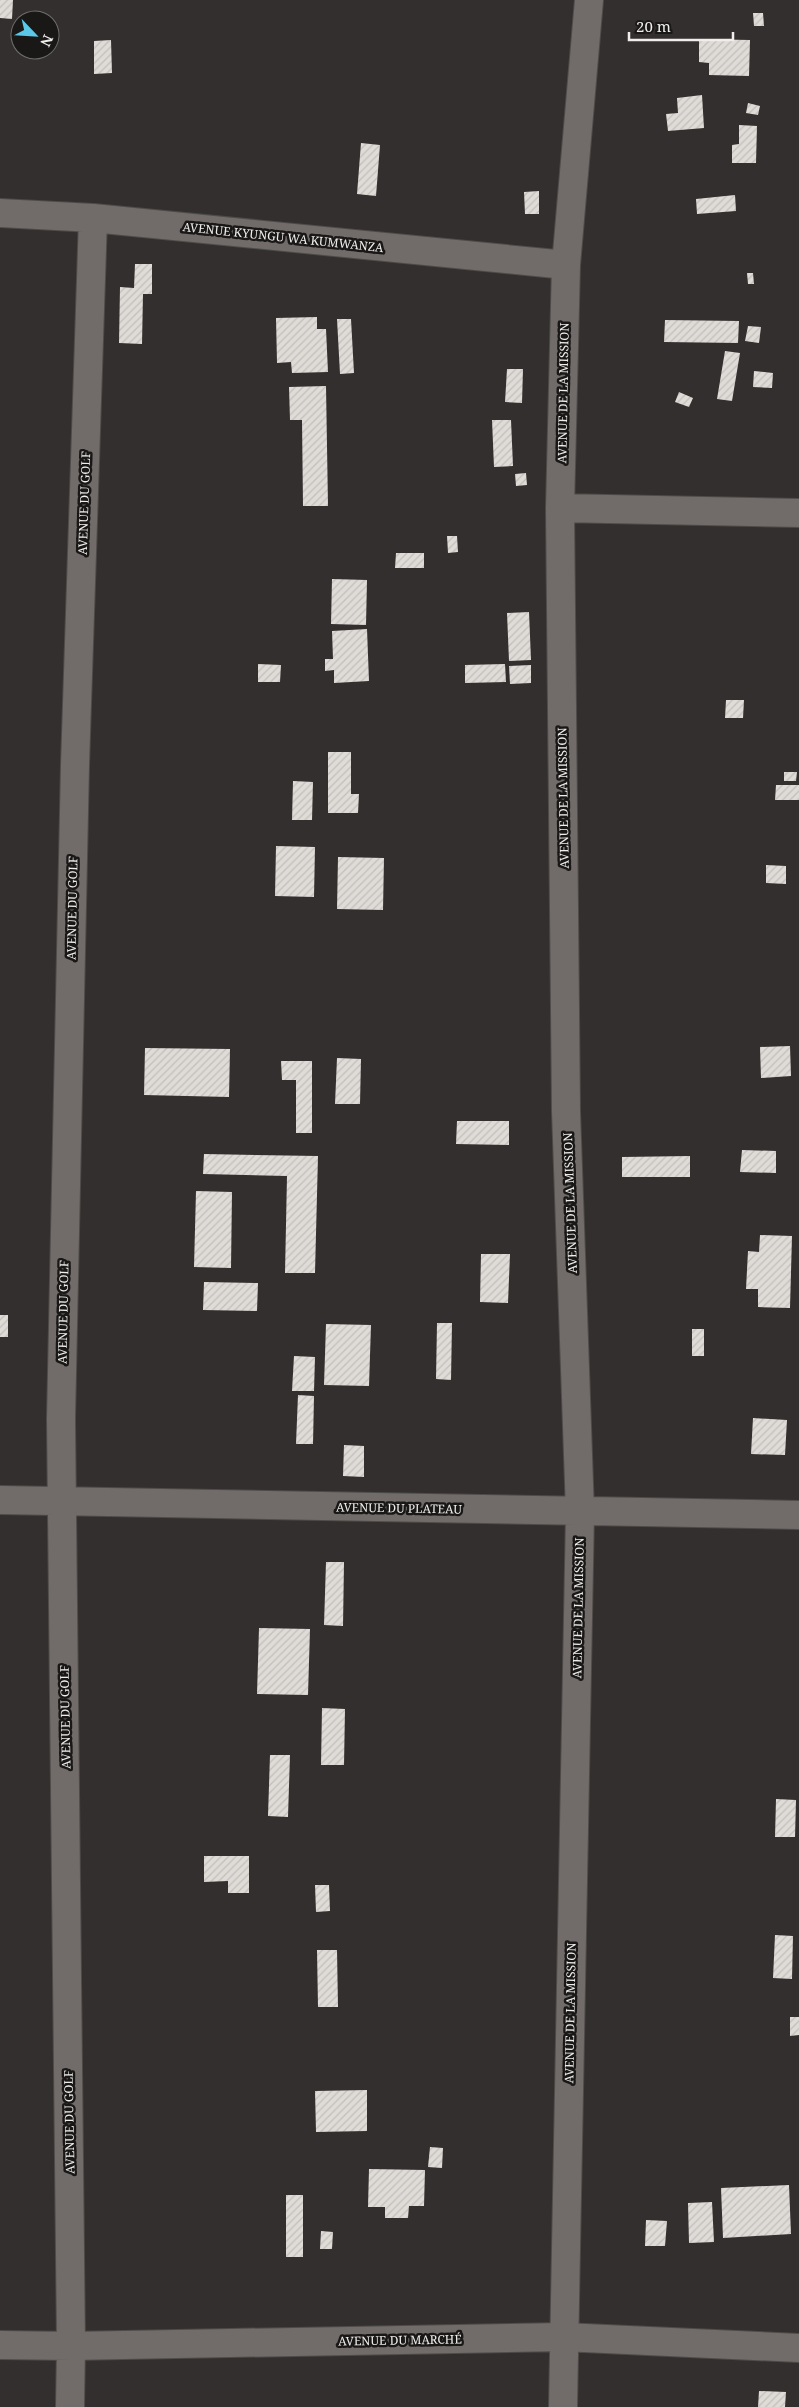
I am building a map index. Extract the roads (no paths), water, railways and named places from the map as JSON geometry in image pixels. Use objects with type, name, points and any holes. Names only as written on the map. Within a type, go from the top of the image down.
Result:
[{"type":"street","name":"AVENUE DE LA MISSION","points":[[563,2407],[580,1512],[566,1111],[560,508],[566,265],[589,0]]},
{"type":"street","name":"AVENUE KYUNGU WA KUMWANZA","points":[[0,213],[93,218],[566,265]]},
{"type":"street","name":"AVENUE DU GOLF","points":[[70,2407],[71,2346],[61,1419],[75,794],[93,218]]},
{"type":"street","points":[[560,508],[799,512]]},
{"type":"street","name":"AVENUE DU PLATEAU","points":[[0,1500],[799,1515]]},
{"type":"street","name":"AVENUE DU MARCHÉ","points":[[0,2345],[71,2346],[563,2337],[799,2348]]}]
